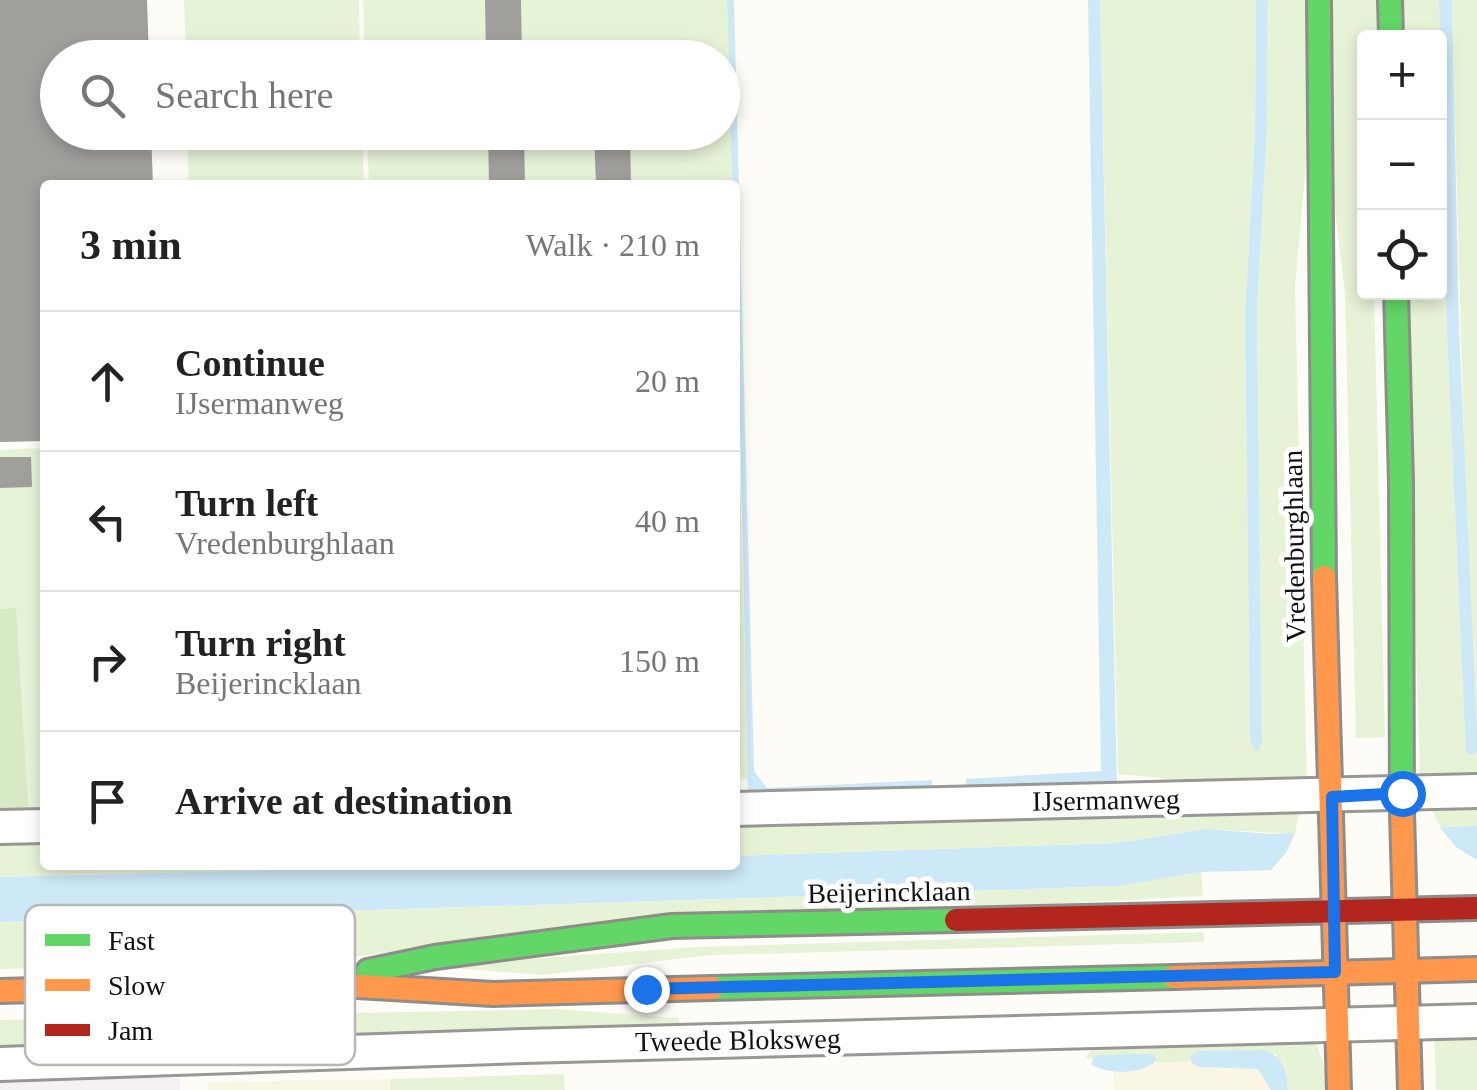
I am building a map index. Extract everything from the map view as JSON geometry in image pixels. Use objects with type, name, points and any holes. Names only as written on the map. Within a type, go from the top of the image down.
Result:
[{"type":"main road","name":"Vredenburghlaan","points":[[1319,0],[1322,538],[1339,1090]]},
{"type":"main road","points":[[1390,0],[1391,30]]},
{"type":"main road","points":[[1396,300],[1403,872],[1410,1090]]},
{"type":"main road","name":"Beijerincklaan","points":[[355,974],[435,958],[672,926],[1477,908]]},
{"type":"main road","name":"Beijerincklaan","points":[[355,986],[493,994],[1477,969]]},
{"type":"main road","name":"Beijerincklaan","points":[[0,991],[25,990]]},
{"type":"street","name":"IJsermanweg","points":[[740,808],[1332,811],[1402,808],[1477,792]]},
{"type":"street","points":[[0,827],[40,826]]},
{"type":"street","name":"Tweede Bloksweg","points":[[355,1052],[1477,1022]]},
{"type":"street","name":"Tweede Bloksweg","points":[[0,1064],[25,1063]]},
{"type":"shaded area","points":[[1190,1061],[1199,1067],[1258,1069],[1271,1090],[1114,1090],[1113,1070],[1131,1072],[1156,1063]]},
{"type":"shaded area","points":[[0,1078],[180,1078],[180,1090],[0,1090]]},
{"type":"shaded area","points":[[390,1079],[390,1090],[208,1090],[208,1082]]},
{"type":"green space","points":[[184,0],[359,0],[360,40],[185,40]]},
{"type":"green space","points":[[363,0],[727,0],[728,40],[364,40]]},
{"type":"green space","points":[[1100,0],[1256,0],[1255,130],[1245,317],[1250,740],[1262,747],[1257,310],[1267,127],[1268,0],[1310,0],[1309,131],[1295,286],[1307,785],[1242,786],[1118,774]]},
{"type":"green space","points":[[1328,0],[1378,0],[1376,30],[1357,30],[1357,300],[1374,300],[1385,737],[1356,738],[1345,294],[1327,141]]},
{"type":"green space","points":[[1398,0],[1439,0],[1440,30],[1399,30]]},
{"type":"green space","points":[[1452,0],[1477,0],[1477,796],[1420,782],[1406,300],[1446,300],[1466,729],[1464,446]]},
{"type":"green space","points":[[188,150],[363,150],[364,180],[189,180]]},
{"type":"green space","points":[[368,150],[731,150],[732,180],[369,180]]},
{"type":"green space","points":[[40,448],[40,818],[0,820],[0,450]]},
{"type":"green space","points":[[740,479],[748,779],[740,780]]},
{"type":"green space","points":[[16,608],[29,819],[0,820],[0,609]]},
{"type":"green space","points":[[1477,803],[1477,826],[1442,830],[1431,808],[1423,811],[1422,804]]},
{"type":"green space","points":[[1307,807],[1307,812],[1299,812],[1295,834],[1207,829],[1116,843],[740,856],[740,822]]},
{"type":"green space","points":[[40,840],[40,870],[274,870],[0,877],[0,841]]},
{"type":"green space","points":[[1201,872],[1203,896],[536,932],[355,957],[355,911],[1118,886]]},
{"type":"green space","points":[[25,921],[25,968],[0,969],[0,922]]},
{"type":"green space","points":[[1204,932],[1204,942],[711,955],[542,975],[430,966],[696,947]]},
{"type":"green space","points":[[555,1009],[679,1018],[680,1030],[355,1039],[355,1013]]},
{"type":"green space","points":[[0,1020],[25,1020],[25,1047],[0,1048]]},
{"type":"green space","points":[[1477,1022],[1477,1090],[1436,1090],[1434,1023]]},
{"type":"green space","points":[[1310,1037],[1318,1048],[1332,1090],[1288,1090],[1286,1072],[1275,1054],[1156,1063],[1086,1058],[1093,1046]]},
{"type":"green space","points":[[564,1074],[565,1090],[390,1090],[390,1079]]},
{"type":"water","points":[[727,0],[734,0],[735,40],[728,40]]},
{"type":"water","points":[[1088,0],[1100,0],[1117,789],[967,793],[966,779],[1101,771]]},
{"type":"water","points":[[1256,0],[1268,0],[1267,127],[1257,310],[1262,744],[1255,751],[1250,740],[1245,317],[1255,130]]},
{"type":"water","points":[[1439,0],[1452,0],[1459,327],[1477,736],[1477,752],[1472,755],[1466,752],[1447,334],[1447,30],[1440,30]]},
{"type":"water","points":[[731,150],[738,150],[739,180],[732,180]]},
{"type":"water","points":[[740,231],[754,771],[767,788],[932,780],[932,787],[748,795]]},
{"type":"water","points":[[1477,826],[1477,865],[1201,872],[1118,886],[355,911],[355,905],[25,905],[25,921],[0,922],[0,877],[274,870],[740,870],[740,856],[1116,843],[1207,829],[1271,834]]},
{"type":"water","points":[[1266,1050],[1283,1066],[1288,1090],[1271,1090],[1258,1069],[1199,1067],[1189,1058],[1197,1051]]},
{"type":"water","points":[[1153,1054],[1157,1060],[1134,1071],[1106,1070],[1091,1064],[1095,1055]]},
{"type":"pier","points":[[1438,825],[1456,847],[1477,860],[1477,870],[1271,875],[1297,829]]},
{"type":"building","points":[[0,0],[147,0],[148,40],[40,40],[40,150],[152,150],[153,180],[40,180],[40,441],[0,442]]},
{"type":"building","points":[[485,0],[521,0],[522,40],[486,40]]},
{"type":"building","points":[[488,150],[524,150],[525,180],[489,180]]},
{"type":"building","points":[[595,150],[630,150],[631,180],[596,180]]},
{"type":"building","points":[[0,457],[31,457],[32,487],[0,488]]},
{"type":"traffic: fast","points":[[1319,0],[1324,577]]},
{"type":"traffic: fast","points":[[1390,0],[1391,30]]},
{"type":"traffic: fast","points":[[1396,300],[1402,813]]},
{"type":"traffic: fast","points":[[368,971],[435,957],[672,926],[956,920]]},
{"type":"traffic: fast","points":[[712,988],[1174,977]]},
{"type":"traffic: slow","points":[[1324,577],[1339,1090]]},
{"type":"traffic: slow","points":[[1402,813],[1410,1090]]},
{"type":"traffic: slow","points":[[1174,977],[1477,969]]},
{"type":"traffic: slow","points":[[355,986],[493,994],[712,988]]},
{"type":"traffic: slow","points":[[0,991],[25,990]]},
{"type":"traffic: jam","points":[[956,920],[1477,908]]},
{"type":"route","points":[[646,989],[1335,972],[1332,797],[1402,793]]}]
